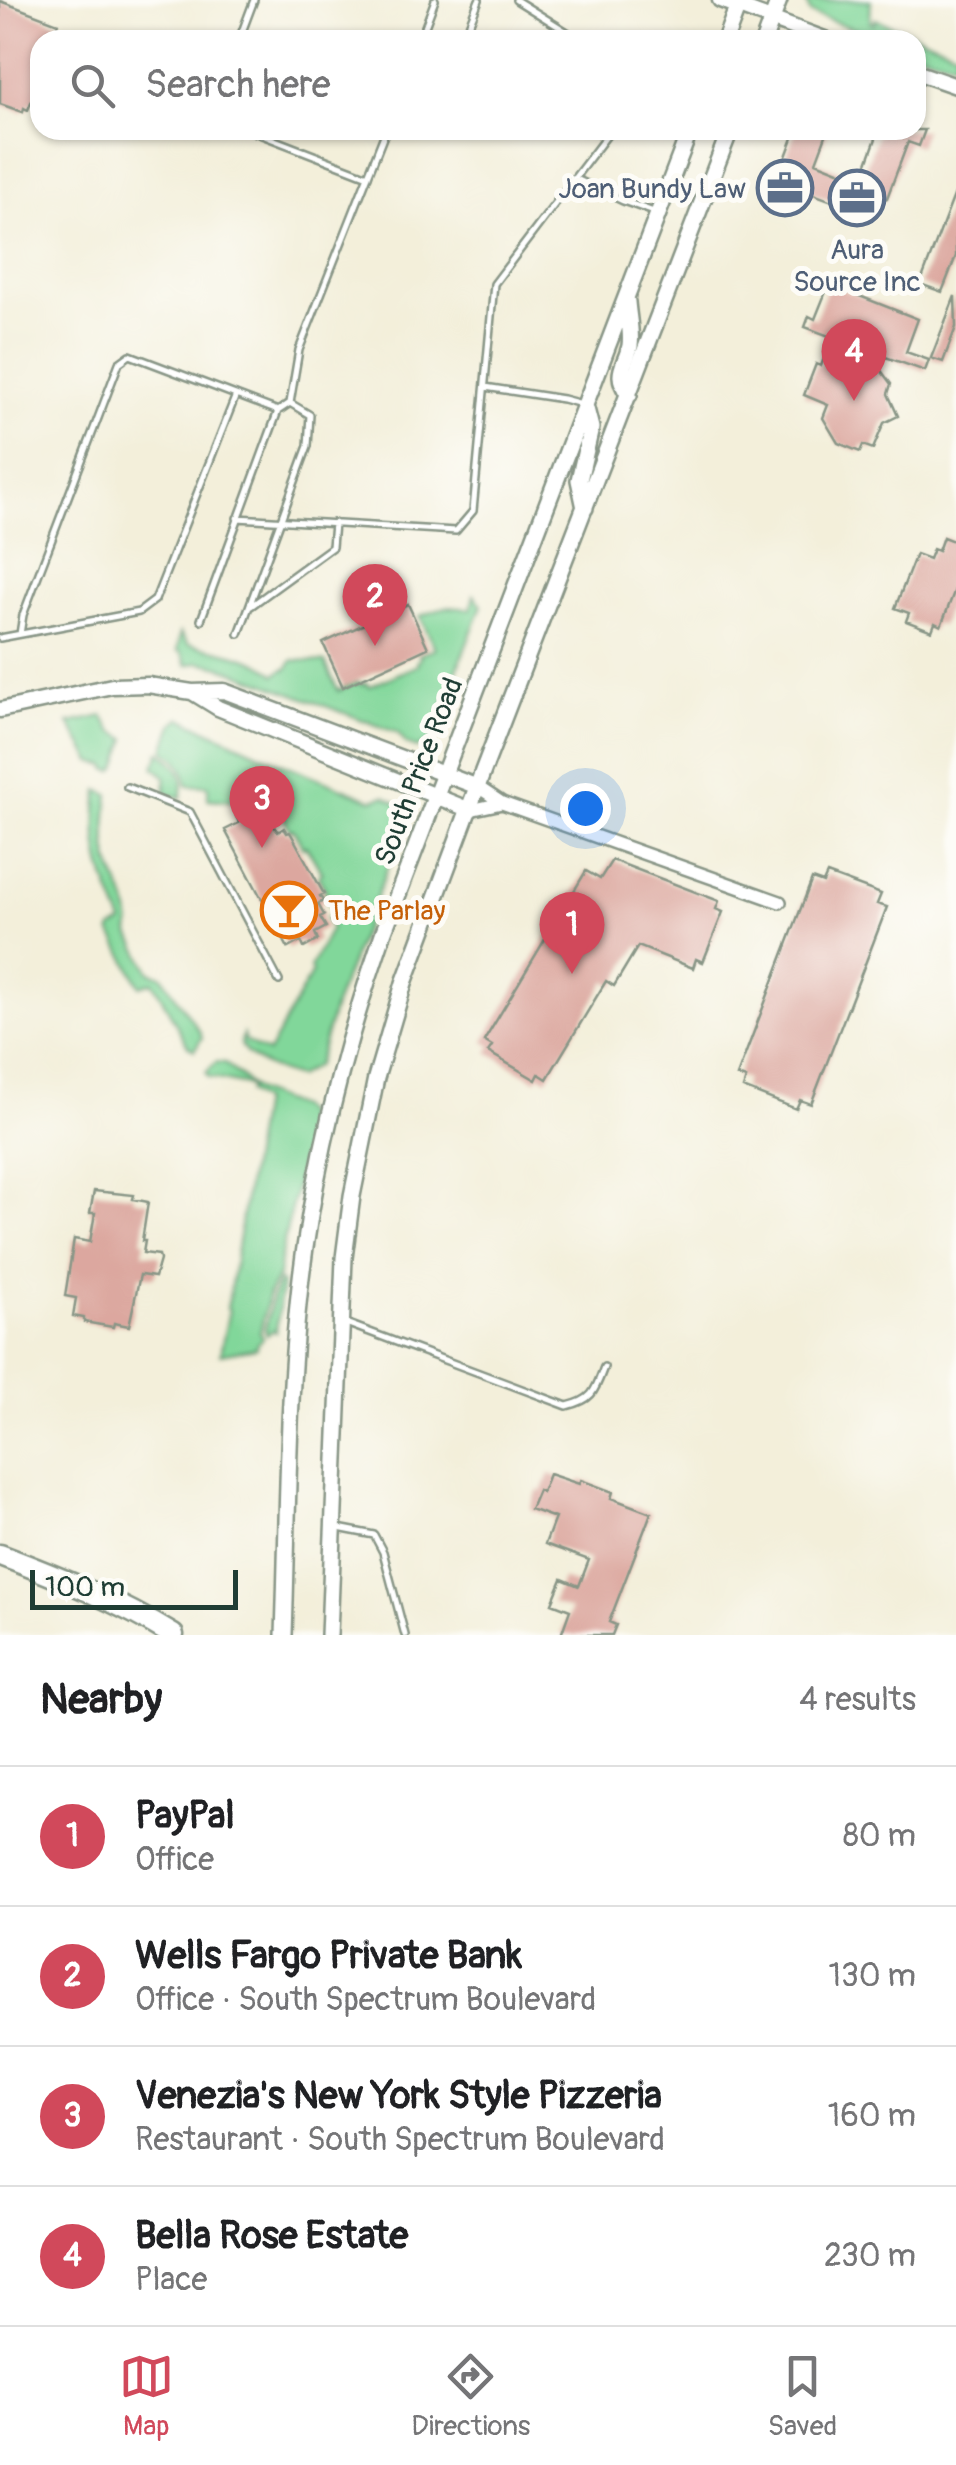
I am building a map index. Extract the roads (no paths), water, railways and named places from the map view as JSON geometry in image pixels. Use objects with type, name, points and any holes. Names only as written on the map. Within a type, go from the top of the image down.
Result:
[{"type":"highway","points":[[0,1555],[76,1583],[172,1635]]},
{"type":"main road","points":[[768,30],[779,0]]},
{"type":"main road","points":[[729,30],[738,3]]},
{"type":"main road","name":"South Price Road","points":[[284,1635],[300,1290],[330,1119],[355,1016],[686,140]]},
{"type":"main road","points":[[329,1635],[344,1258],[376,1078],[404,983],[726,140]]},
{"type":"main road","points":[[626,298],[631,343],[620,372],[629,394]]},
{"type":"main road","points":[[585,404],[591,428],[579,480],[586,508]]},
{"type":"street","points":[[720,0],[738,3],[801,30]]},
{"type":"street","points":[[926,76],[956,86]]},
{"type":"street","points":[[0,710],[112,686],[224,692],[478,787],[502,803],[780,902]]},
{"type":"street","points":[[192,692],[218,708],[470,810],[502,803]]},
{"type":"lane","points":[[243,30],[254,0]]},
{"type":"lane","points":[[424,30],[436,0]]},
{"type":"lane","points":[[467,30],[479,0]]},
{"type":"lane","points":[[516,0],[564,30]]},
{"type":"lane","points":[[275,140],[368,176]]},
{"type":"lane","points":[[290,404],[299,350],[382,140]]},
{"type":"lane","points":[[237,518],[456,531],[473,512],[494,284],[603,140]]},
{"type":"lane","points":[[574,178],[658,214]]},
{"type":"lane","points":[[20,634],[22,615],[119,363],[130,356],[278,411]]},
{"type":"lane","points":[[485,387],[585,404]]},
{"type":"lane","points":[[0,638],[139,612],[154,600],[236,394]]},
{"type":"lane","points":[[201,620],[278,411],[290,404]]},
{"type":"lane","points":[[238,634],[308,446],[310,415],[290,404]]},
{"type":"lane","points":[[248,608],[332,547],[334,524]]},
{"type":"lane","points":[[127,788],[190,812],[279,981]]},
{"type":"lane","points":[[340,1321],[567,1406],[585,1402],[596,1390],[604,1367]]},
{"type":"lane","points":[[332,1526],[374,1535],[383,1552],[404,1635]]},
{"type":"place","name":"Joan Bundy Law","points":[[785,188]]},
{"type":"place","name":"Aura Source Inc","points":[[857,198]]},
{"type":"place","name":"Bella Rose Estate","points":[[854,401]]},
{"type":"place","name":"Wells Fargo Private Bank","points":[[375,646]]},
{"type":"place","name":"Venezia's New York Style Pizzeria","points":[[262,848]]},
{"type":"place","name":"The Parlay","points":[[289,910]]},
{"type":"place","name":"PayPal","points":[[572,974]]}]
